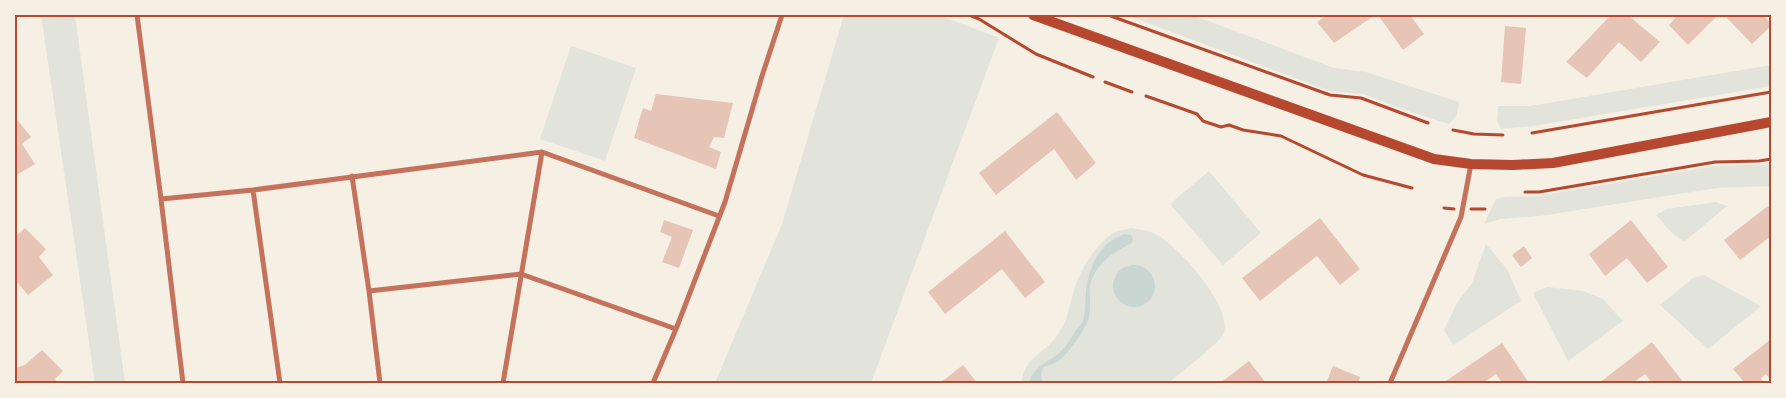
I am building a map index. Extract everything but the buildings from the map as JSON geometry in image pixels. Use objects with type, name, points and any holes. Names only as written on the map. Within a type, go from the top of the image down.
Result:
[{"type":"main road","points":[[1033,15],[1434,158],[1471,164],[1513,165],[1553,163],[1771,122]]},
{"type":"street","points":[[136,15],[162,199],[183,383]]},
{"type":"street","points":[[653,383],[725,202],[782,15]]},
{"type":"street","points":[[162,199],[253,190],[542,152],[719,216]]},
{"type":"street","points":[[503,383],[542,152]]},
{"type":"street","points":[[1390,383],[1461,217],[1471,164]]},
{"type":"street","points":[[352,176],[380,383]]},
{"type":"street","points":[[253,190],[280,383]]},
{"type":"street","points":[[369,291],[521,274],[676,329]]},
{"type":"path","points":[[969,15],[979,19],[1036,54],[1093,77]]},
{"type":"path","points":[[1108,15],[1330,95],[1361,98],[1428,123]]},
{"type":"path","points":[[1105,82],[1132,92]]},
{"type":"path","points":[[1532,133],[1771,92]]},
{"type":"path","points":[[1146,96],[1198,114],[1204,120],[1221,127],[1229,125],[1243,130],[1282,136],[1363,175],[1412,188]]},
{"type":"path","points":[[1453,130],[1474,134],[1503,134]]},
{"type":"path","points":[[1525,192],[1539,192],[1715,162],[1771,159]]},
{"type":"shaded area","points":[[41,15],[75,15],[125,383],[95,383]]},
{"type":"shaded area","points":[[844,15],[939,15],[999,38],[871,383],[715,383],[782,224]]},
{"type":"shaded area","points":[[1126,15],[1192,15],[1334,68],[1366,72],[1459,102],[1457,115],[1449,124],[1363,94],[1330,91]]},
{"type":"shaded area","points":[[571,46],[636,68],[605,161],[540,139]]},
{"type":"shaded area","points":[[1771,65],[1771,86],[1534,126],[1501,129],[1497,121],[1498,106],[1530,106]]},
{"type":"shaded area","points":[[1771,164],[1771,186],[1717,188],[1540,216],[1501,219],[1484,224],[1496,199],[1505,197],[1538,196],[1715,166]]},
{"type":"shaded area","points":[[1209,171],[1261,233],[1223,265],[1170,204]]},
{"type":"shaded area","points":[[1716,202],[1727,206],[1684,242],[1672,233],[1656,215],[1667,209]]},
{"type":"shaded area","points":[[1130,228],[1145,230],[1159,236],[1169,243],[1192,267],[1214,296],[1221,311],[1225,324],[1223,335],[1207,351],[1168,383],[1022,383],[1023,374],[1031,361],[1054,340],[1063,327],[1078,279],[1093,253],[1109,235]]},
{"type":"shaded area","points":[[1125,234],[1131,235],[1132,243],[1105,260],[1092,278],[1089,317],[1082,333],[1061,359],[1043,367],[1041,374],[1042,381],[1045,383],[1029,383],[1039,367],[1063,349],[1082,323],[1085,313],[1086,290],[1093,264],[1109,242]]},
{"type":"shaded area","points":[[1486,244],[1507,269],[1521,301],[1453,345],[1444,330],[1457,303],[1472,283]]},
{"type":"shaded area","points":[[1138,265],[1146,268],[1152,274],[1155,286],[1152,298],[1146,304],[1130,307],[1122,304],[1116,298],[1113,282],[1116,274],[1122,268]]},
{"type":"shaded area","points":[[1704,275],[1761,306],[1708,349],[1660,305],[1693,278]]},
{"type":"shaded area","points":[[1547,287],[1583,291],[1603,299],[1623,321],[1568,361],[1533,293]]}]
